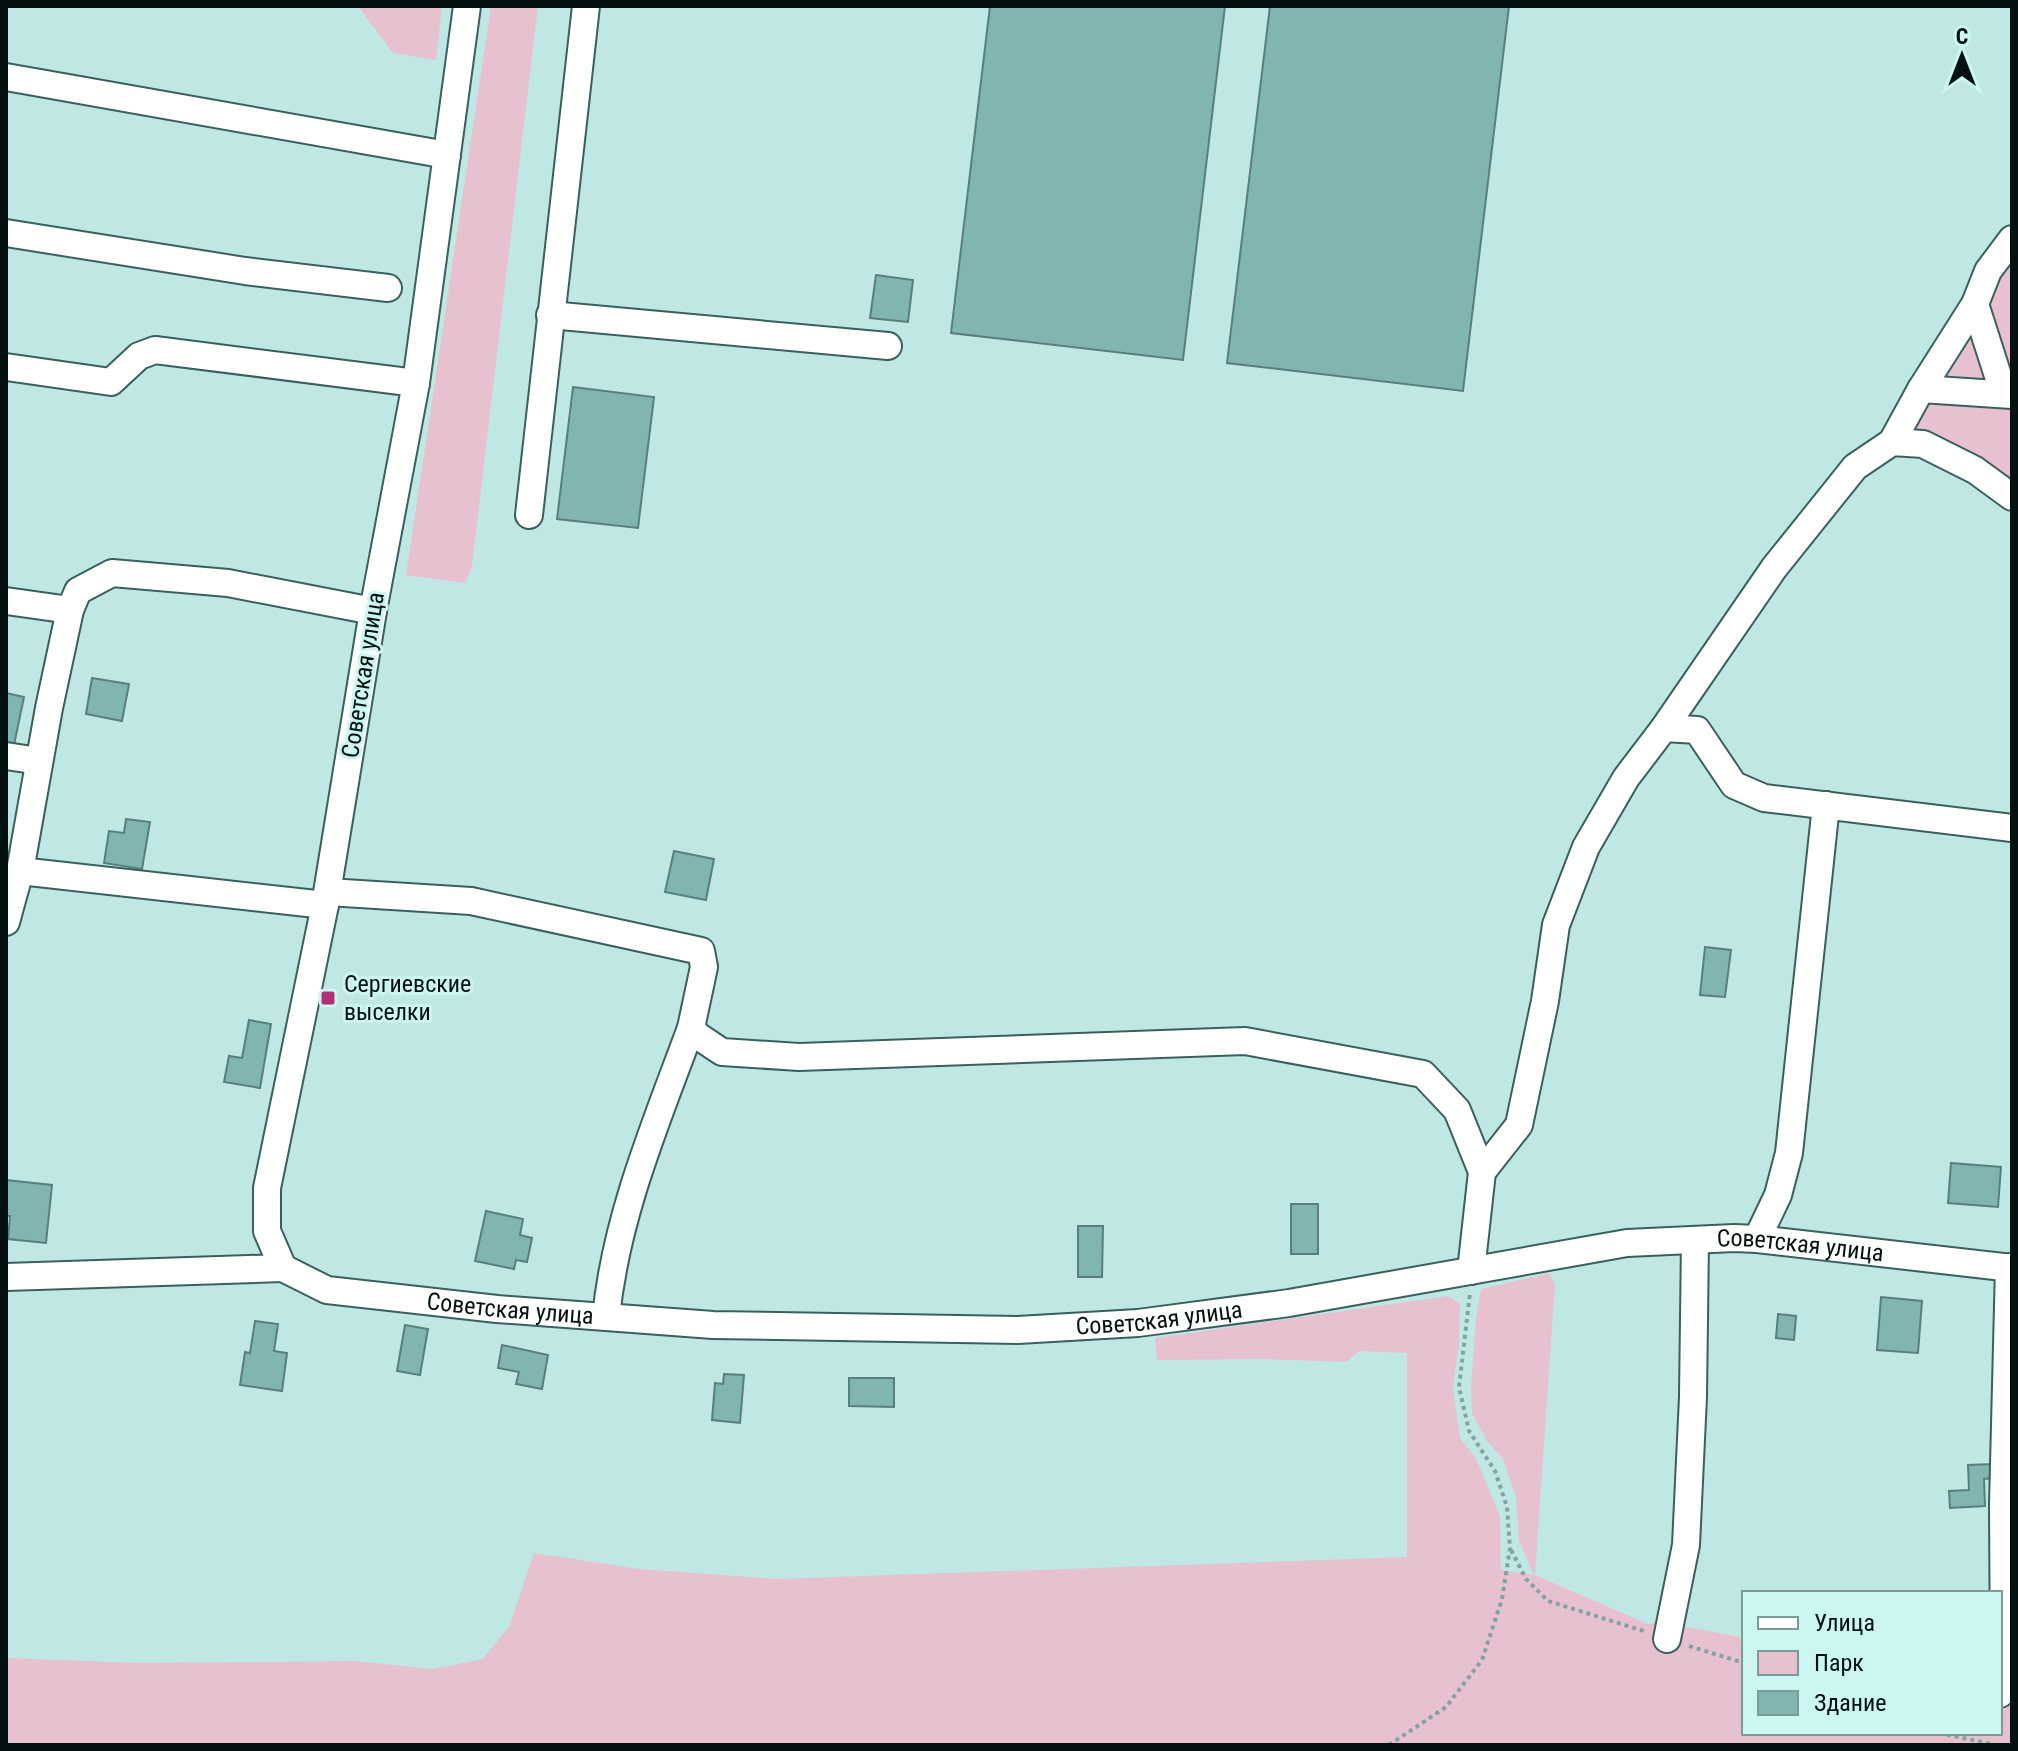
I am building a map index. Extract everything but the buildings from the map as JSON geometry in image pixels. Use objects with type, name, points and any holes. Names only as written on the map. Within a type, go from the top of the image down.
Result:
[{"type":"street","points":[[529,515],[586,6]]},
{"type":"street","name":"Советская улица","points":[[466,10],[416,383],[373,611],[326,899],[267,1188],[267,1231],[283,1268],[327,1290],[497,1309],[713,1325],[1018,1330],[1138,1323],[1289,1303],[1627,1243],[1757,1239],[2011,1268]]},
{"type":"street","points":[[6,77],[447,155]]},
{"type":"street","points":[[6,233],[245,271],[388,288]]},
{"type":"street","points":[[1482,1172],[1519,1125],[1545,1001],[1556,925],[1586,847],[1626,778],[1774,568],[1855,467],[1892,442],[1921,389],[1975,304],[1988,271],[2012,239]]},
{"type":"street","points":[[1975,304],[1999,379],[2012,392]]},
{"type":"street","points":[[550,315],[888,346]]},
{"type":"street","points":[[6,367],[111,382],[139,356],[155,350],[416,383]]},
{"type":"street","points":[[1921,389],[2012,392]]},
{"type":"street","points":[[1892,442],[1923,444],[1975,470],[2012,497]]},
{"type":"street","points":[[6,922],[20,871],[70,610],[78,591],[112,573],[228,583],[373,611]]},
{"type":"street","points":[[6,601],[70,610]]},
{"type":"street","points":[[1664,728],[1697,730],[1734,785],[1764,798],[2012,828]]},
{"type":"street","points":[[6,756],[39,761]]},
{"type":"street","points":[[1757,1239],[1778,1195],[1789,1153],[1826,805]]},
{"type":"street","points":[[20,871],[326,899],[471,901],[701,951],[704,967],[691,1028],[630,1194],[610,1280],[606,1317]]},
{"type":"street","points":[[691,1028],[722,1052],[799,1057],[1245,1041],[1423,1074],[1457,1110],[1482,1172],[1471,1271]]},
{"type":"street","points":[[1667,1639],[1686,1545],[1693,1397],[1695,1240]]},
{"type":"street","points":[[6,1277],[283,1268]]},
{"type":"street","points":[[2002,1683],[2003,1504],[2011,1268]]},
{"type":"path","points":[[1389,1745],[1446,1707],[1482,1660],[1502,1599],[1510,1548],[1507,1507],[1495,1471],[1469,1431],[1459,1387],[1471,1271]]},
{"type":"path","points":[[1510,1548],[1526,1579],[1548,1601],[1742,1662]]},
{"type":"path","points":[[1948,1735],[1996,1745]]},
{"type":"green space","points":[[358,6],[442,6],[436,60],[393,53]]},
{"type":"green space","points":[[491,6],[538,6],[472,566],[465,583],[406,575]]},
{"type":"green space","points":[[2012,239],[2012,496],[1895,436]]},
{"type":"green space","points":[[1549,1273],[1555,1284],[1535,1575],[1648,1624],[1666,1619],[1682,1626],[1740,1637],[1742,1735],[2002,1735],[2002,1685],[2012,1686],[2012,1745],[6,1745],[6,1658],[139,1663],[355,1661],[433,1669],[483,1659],[510,1625],[534,1553],[640,1569],[776,1579],[1407,1557],[1407,1353],[1359,1351],[1347,1362],[1157,1360],[1155,1338],[1448,1296],[1460,1304],[1453,1387],[1460,1438],[1476,1458],[1500,1516],[1501,1570],[1534,1575],[1519,1541],[1516,1497],[1503,1459],[1488,1442],[1472,1414],[1471,1387],[1481,1289]]},
{"type":"place","name":"Сергиевские выселки","points":[[328,998]]}]
